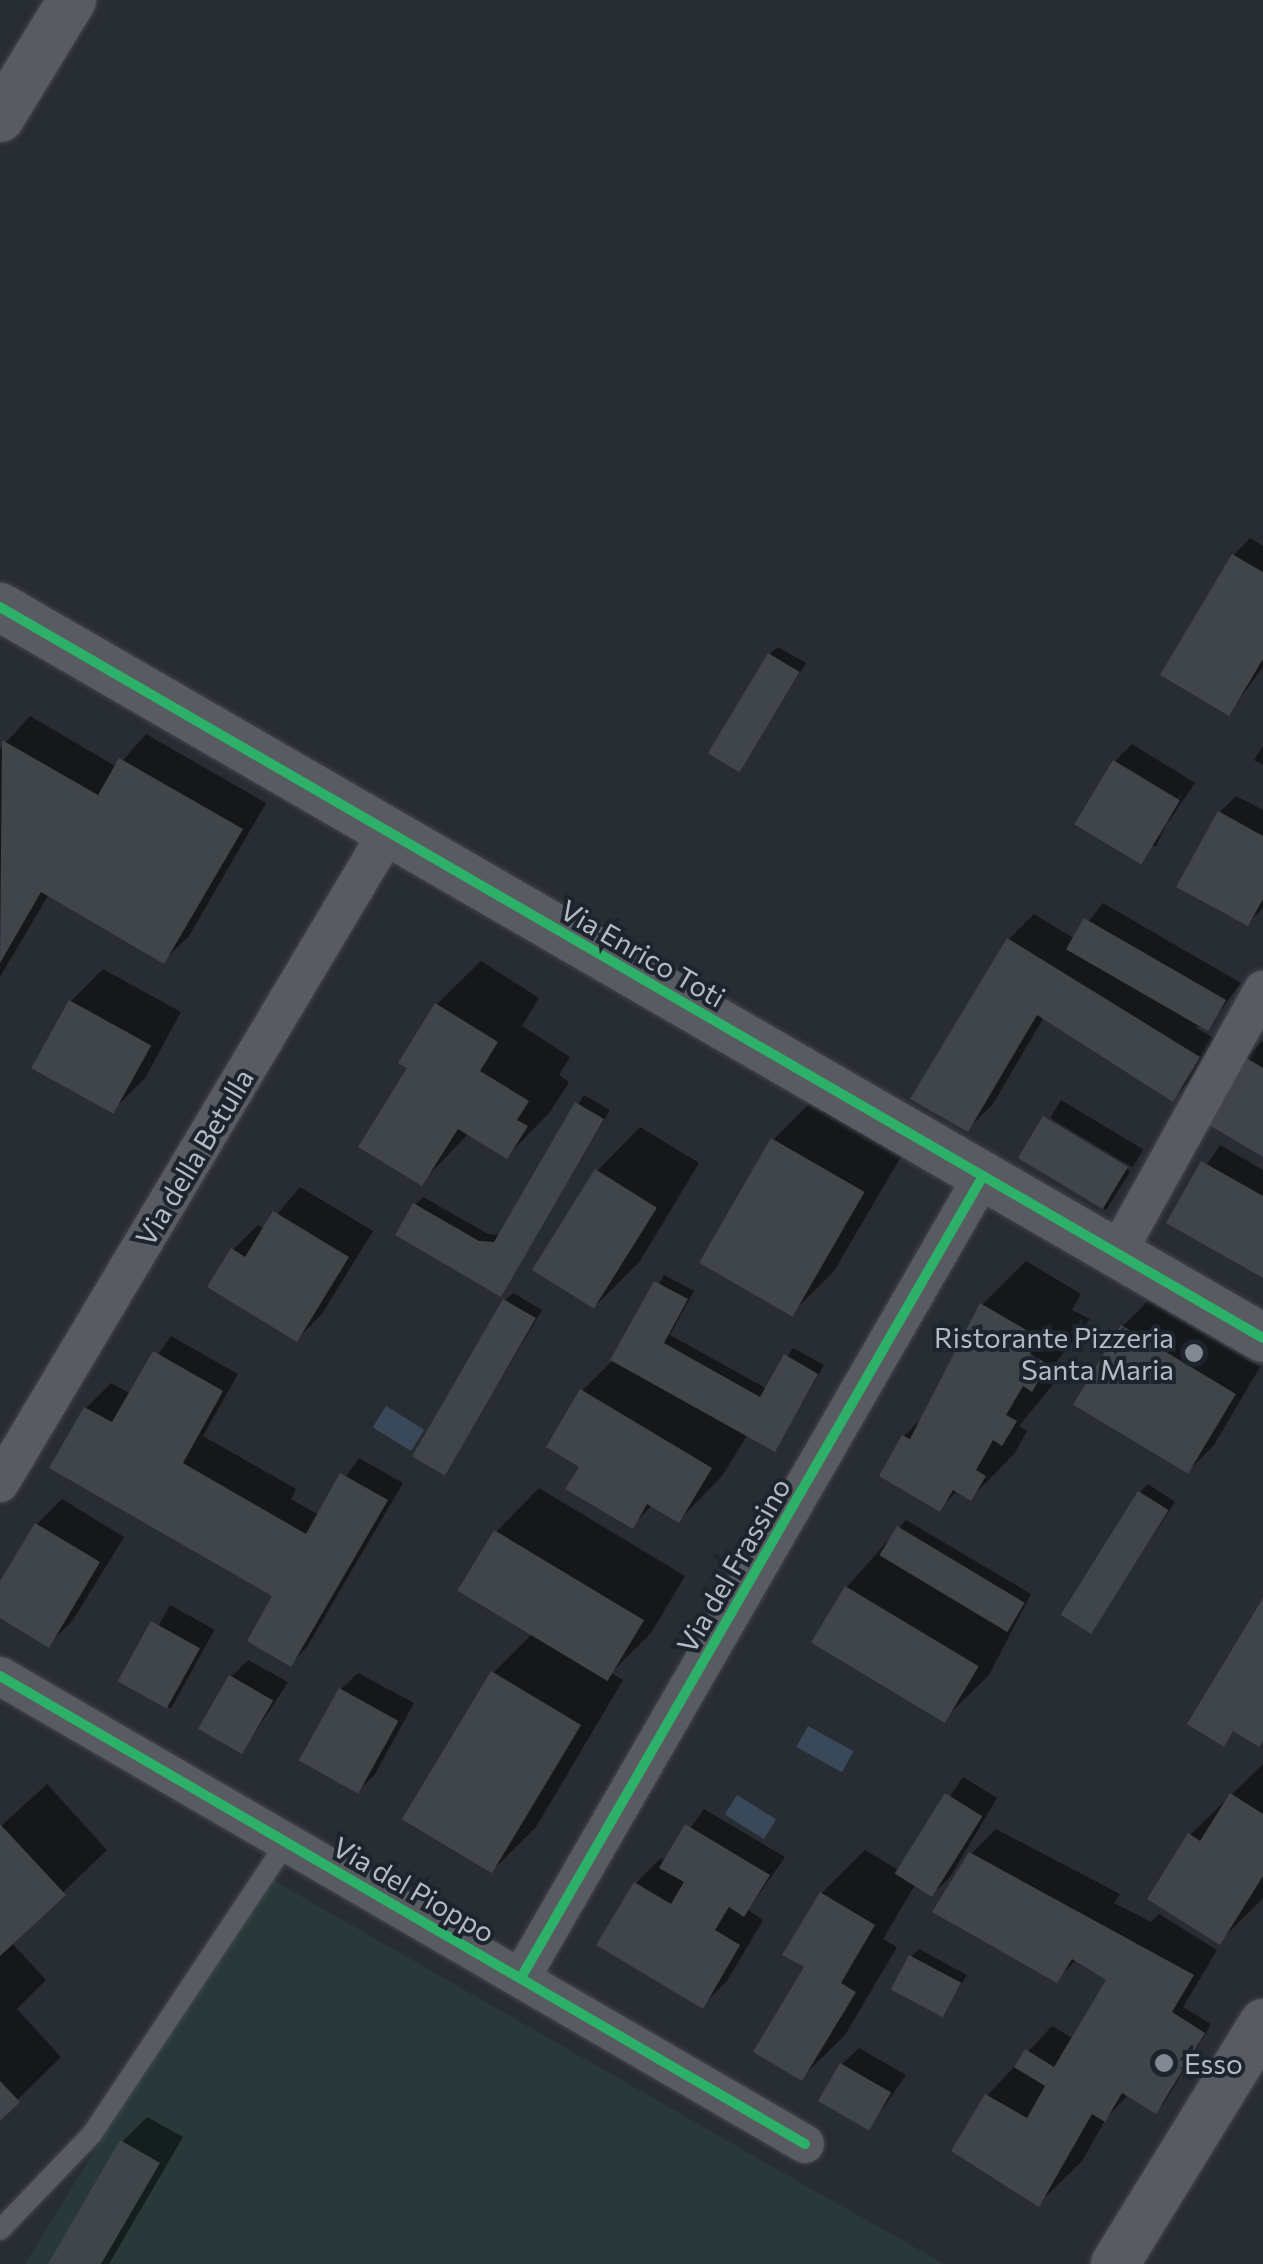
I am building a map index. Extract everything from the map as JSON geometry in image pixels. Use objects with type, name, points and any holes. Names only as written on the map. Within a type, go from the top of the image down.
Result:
[{"type":"street","points":[[0,118],[72,0]]},
{"type":"street","name":"Via Enrico Toti","points":[[0,607],[1263,1338]]},
{"type":"street","name":"Via della Betulla","points":[[0,1483],[388,832]]},
{"type":"street","points":[[1116,1253],[1263,990]]},
{"type":"street","name":"Via del Frassino","points":[[522,1976],[983,1176]]},
{"type":"street","name":"Via del Pioppo","points":[[0,1676],[522,1976],[804,2144]]},
{"type":"street","points":[[1114,2264],[1263,2023]]},
{"type":"lane","points":[[0,2230],[92,2134],[286,1842]]},
{"type":"shaded area","points":[[264,1875],[794,2179],[944,2264],[25,2264]]},
{"type":"water","points":[[386,1406],[424,1430],[411,1451],[373,1427]]},
{"type":"water","points":[[808,1726],[853,1751],[842,1772],[796,1747]]},
{"type":"water","points":[[737,1795],[776,1819],[764,1839],[725,1815]]},
{"type":"building","points":[[1232,554],[1263,572],[1263,659],[1229,716],[1160,675]]},
{"type":"building","points":[[768,653],[800,672],[739,772],[708,753]]},
{"type":"building","points":[[2,740],[98,795],[119,758],[243,829],[164,964],[41,892],[0,963]]},
{"type":"building","points":[[1113,760],[1180,800],[1141,864],[1074,824]]},
{"type":"building","points":[[1218,811],[1263,836],[1263,899],[1248,926],[1176,887]]},
{"type":"building","points":[[1084,918],[1226,1000],[1208,1031],[1066,949]]},
{"type":"building","points":[[1007,938],[1200,1057],[1173,1102],[1037,1015],[968,1132],[910,1099]]},
{"type":"building","points":[[69,1000],[151,1046],[113,1114],[31,1068]]},
{"type":"building","points":[[435,1003],[498,1042],[480,1071],[529,1101],[517,1120],[528,1126],[507,1159],[458,1129],[422,1186],[358,1147],[407,1068],[398,1063]]},
{"type":"building","points":[[1243,1056],[1263,1068],[1263,1157],[1204,1122]]},
{"type":"building","points":[[575,1102],[604,1119],[501,1297],[395,1235],[413,1203],[479,1241],[494,1242]]},
{"type":"building","points":[[1043,1116],[1128,1167],[1103,1209],[1018,1158]]},
{"type":"building","points":[[771,1138],[865,1192],[793,1317],[699,1263]]},
{"type":"building","points":[[1201,1161],[1263,1196],[1263,1278],[1166,1223]]},
{"type":"building","points":[[595,1169],[657,1208],[594,1309],[532,1270]]},
{"type":"building","points":[[273,1211],[349,1257],[297,1342],[207,1287],[231,1248],[245,1257]]},
{"type":"building","points":[[654,1281],[688,1299],[664,1343],[760,1397],[784,1354],[818,1374],[775,1452],[610,1360]]},
{"type":"building","points":[[503,1299],[536,1318],[445,1476],[412,1457]]},
{"type":"building","points":[[980,1303],[1040,1338],[1030,1354],[1048,1364],[1032,1392],[1023,1386],[1006,1415],[1017,1421],[1002,1446],[993,1440],[976,1470],[986,1476],[971,1501],[953,1490],[940,1512],[879,1476],[902,1435],[910,1439]]},
{"type":"building","points":[[1121,1325],[1236,1394],[1188,1474],[1073,1405]]},
{"type":"building","points":[[153,1351],[223,1391],[183,1463],[306,1534],[340,1473],[388,1500],[291,1667],[247,1641],[272,1596],[49,1468],[84,1407],[112,1422]]},
{"type":"building","points":[[580,1389],[712,1468],[679,1523],[647,1504],[633,1529],[565,1489],[579,1467],[546,1447]]},
{"type":"building","points":[[1138,1491],[1169,1510],[1091,1634],[1061,1615]]},
{"type":"building","points":[[35,1523],[100,1562],[49,1648],[0,1618],[0,1581]]},
{"type":"building","points":[[897,1526],[1025,1603],[1007,1632],[879,1555]]},
{"type":"building","points":[[494,1530],[644,1620],[607,1681],[457,1591]]},
{"type":"building","points":[[845,1586],[979,1666],[945,1723],[811,1643]]},
{"type":"building","points":[[1263,1598],[1263,1741],[1259,1747],[1233,1731],[1224,1747],[1187,1724]]},
{"type":"building","points":[[151,1621],[200,1648],[167,1708],[118,1681]]},
{"type":"building","points":[[491,1671],[581,1725],[492,1873],[402,1819]]},
{"type":"building","points":[[229,1675],[273,1700],[242,1754],[198,1729]]},
{"type":"building","points":[[339,1688],[398,1721],[358,1794],[299,1761]]},
{"type":"building","points":[[945,1793],[982,1816],[932,1897],[895,1874]]},
{"type":"building","points":[[1230,1793],[1263,1814],[1263,1876],[1220,1945],[1147,1899],[1188,1833],[1200,1841]]},
{"type":"building","points":[[0,1824],[66,1895],[0,1956]]},
{"type":"building","points":[[685,1824],[770,1875],[744,1917],[729,1907],[715,1930],[740,1945],[703,2009],[596,1945],[634,1882],[671,1904],[684,1882],[659,1868]]},
{"type":"building","points":[[969,1852],[1194,1975],[1172,2012],[1205,2033],[1156,2114],[1122,2093],[1105,2122],[1092,2114],[1039,2207],[951,2151],[985,2094],[1027,2118],[1045,2086],[1014,2067],[1025,2049],[1054,2067],[1106,1980],[1072,1959],[1057,1983],[932,1912]]},
{"type":"building","points":[[820,1892],[875,1925],[841,1983],[856,1992],[802,2081],[753,2052],[804,1967],[782,1955]]},
{"type":"building","points":[[909,1955],[961,1983],[943,2017],[891,1989]]},
{"type":"building","points":[[840,2063],[891,2092],[869,2131],[818,2101]]},
{"type":"building","points":[[0,2081],[20,2102],[0,2121]]},
{"type":"building","points":[[120,2140],[160,2163],[101,2264],[48,2264]]},
{"type":"cycle path","points":[[0,607],[1263,1338]]},
{"type":"cycle path","points":[[522,1976],[983,1176]]},
{"type":"cycle path","points":[[0,1676],[805,2144]]},
{"type":"place","name":"Ristorante Pizzeria Santa Maria","points":[[1194,1353]]},
{"type":"place","name":"Esso","points":[[1164,2063]]}]
